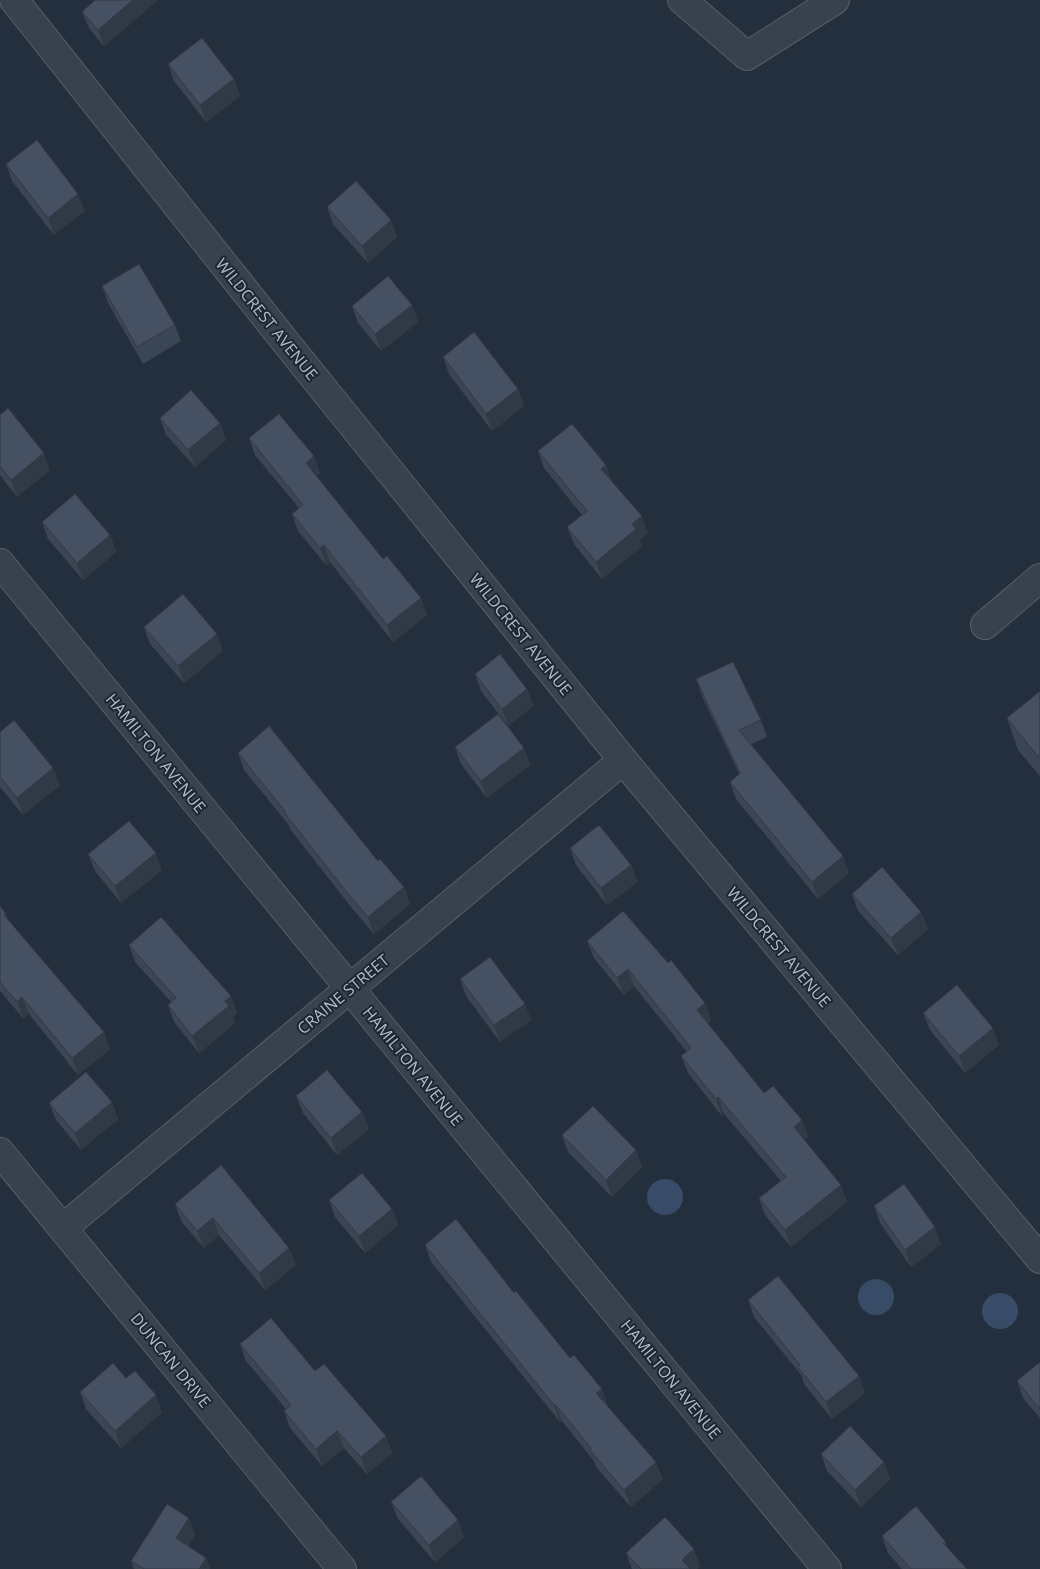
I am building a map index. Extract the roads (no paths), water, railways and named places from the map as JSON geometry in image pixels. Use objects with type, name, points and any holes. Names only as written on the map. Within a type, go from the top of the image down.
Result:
[{"type":"street","name":"WILDCREST AVENUE","points":[[14,0],[300,360],[623,760],[1040,1259]]},
{"type":"street","points":[[682,0],[747,56],[835,0]]},
{"type":"street","name":"HAMILTON AVENUE","points":[[0,563],[827,1569]]},
{"type":"street","points":[[985,625],[1040,578]]},
{"type":"street","name":"CRAINE STREET","points":[[63,1228],[623,760]]},
{"type":"street","name":"DUNCAN DRIVE","points":[[0,1152],[342,1569]]},
{"type":"water","points":[[665,1179],[678,1184],[683,1197],[678,1210],[665,1215],[652,1210],[647,1197],[652,1184]]},
{"type":"water","points":[[876,1279],[889,1284],[894,1297],[889,1310],[876,1315],[863,1310],[858,1297],[863,1284]]},
{"type":"water","points":[[1000,1293],[1013,1298],[1018,1311],[1013,1324],[1000,1329],[987,1324],[982,1311],[987,1298]]}]
